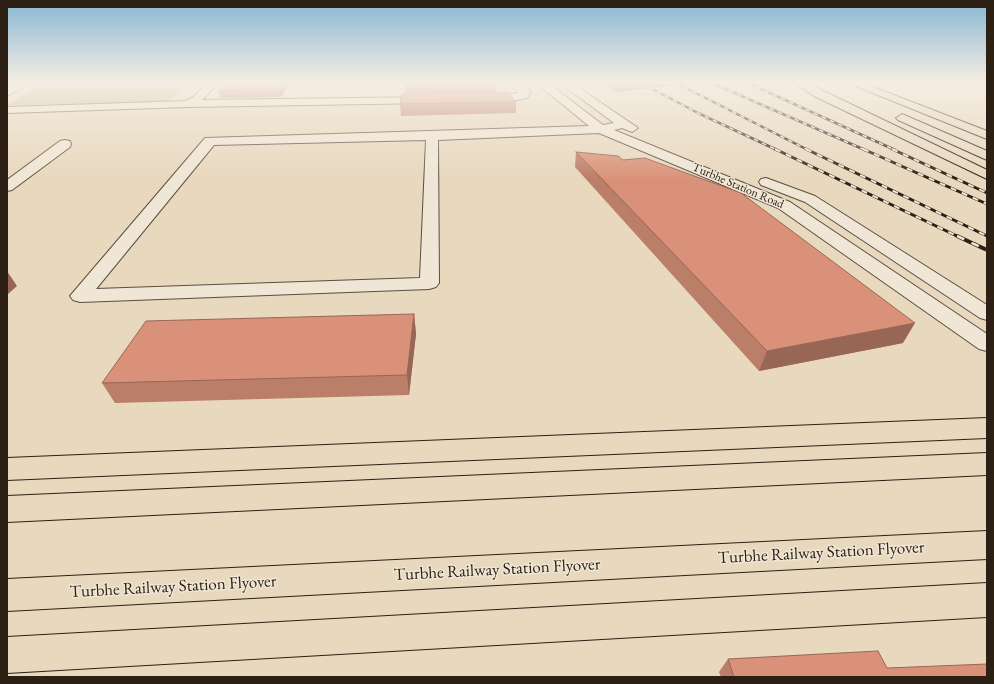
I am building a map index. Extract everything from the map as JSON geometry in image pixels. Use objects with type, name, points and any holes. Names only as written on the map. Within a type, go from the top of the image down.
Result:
[{"type":"main road","points":[[862,115],[987,175]]},
{"type":"main road","points":[[896,115],[987,156]]},
{"type":"main road","points":[[925,115],[987,135]]},
{"type":"main road","points":[[7,470],[987,428]]},
{"type":"main road","points":[[7,509],[987,464]]},
{"type":"main road","name":"Turbhe Railway Station Flyover","points":[[7,596],[987,545]]},
{"type":"main road","points":[[7,655],[987,600]]},
{"type":"street","name":"Turbhe Station Road","points":[[584,115],[601,128],[784,205],[987,344]]},
{"type":"street","name":"Turbhe Station Road","points":[[611,115],[624,124],[810,200],[987,314]]},
{"type":"street","points":[[432,136],[429,283],[80,296],[210,141],[432,136],[601,128],[624,124]]},
{"type":"street","points":[[7,187],[65,144]]},
{"type":"building","points":[[576,152],[618,156],[623,160],[645,158],[741,193],[915,323],[767,351]]},
{"type":"building","points":[[414,314],[407,375],[102,383],[146,321]]},
{"type":"building","points":[[878,651],[887,668],[987,664],[987,677],[734,677],[728,659]]},
{"type":"railway","points":[[702,115],[777,150]]},
{"type":"railway","points":[[739,115],[807,149]]},
{"type":"railway","points":[[785,115],[865,150]]},
{"type":"railway","points":[[818,115],[895,150]]},
{"type":"railway","points":[[775,149],[959,237]]},
{"type":"railway","points":[[807,149],[987,236]]},
{"type":"railway","points":[[863,149],[987,204]]},
{"type":"railway","points":[[892,149],[987,193]]},
{"type":"railway","points":[[957,236],[987,250]]}]
